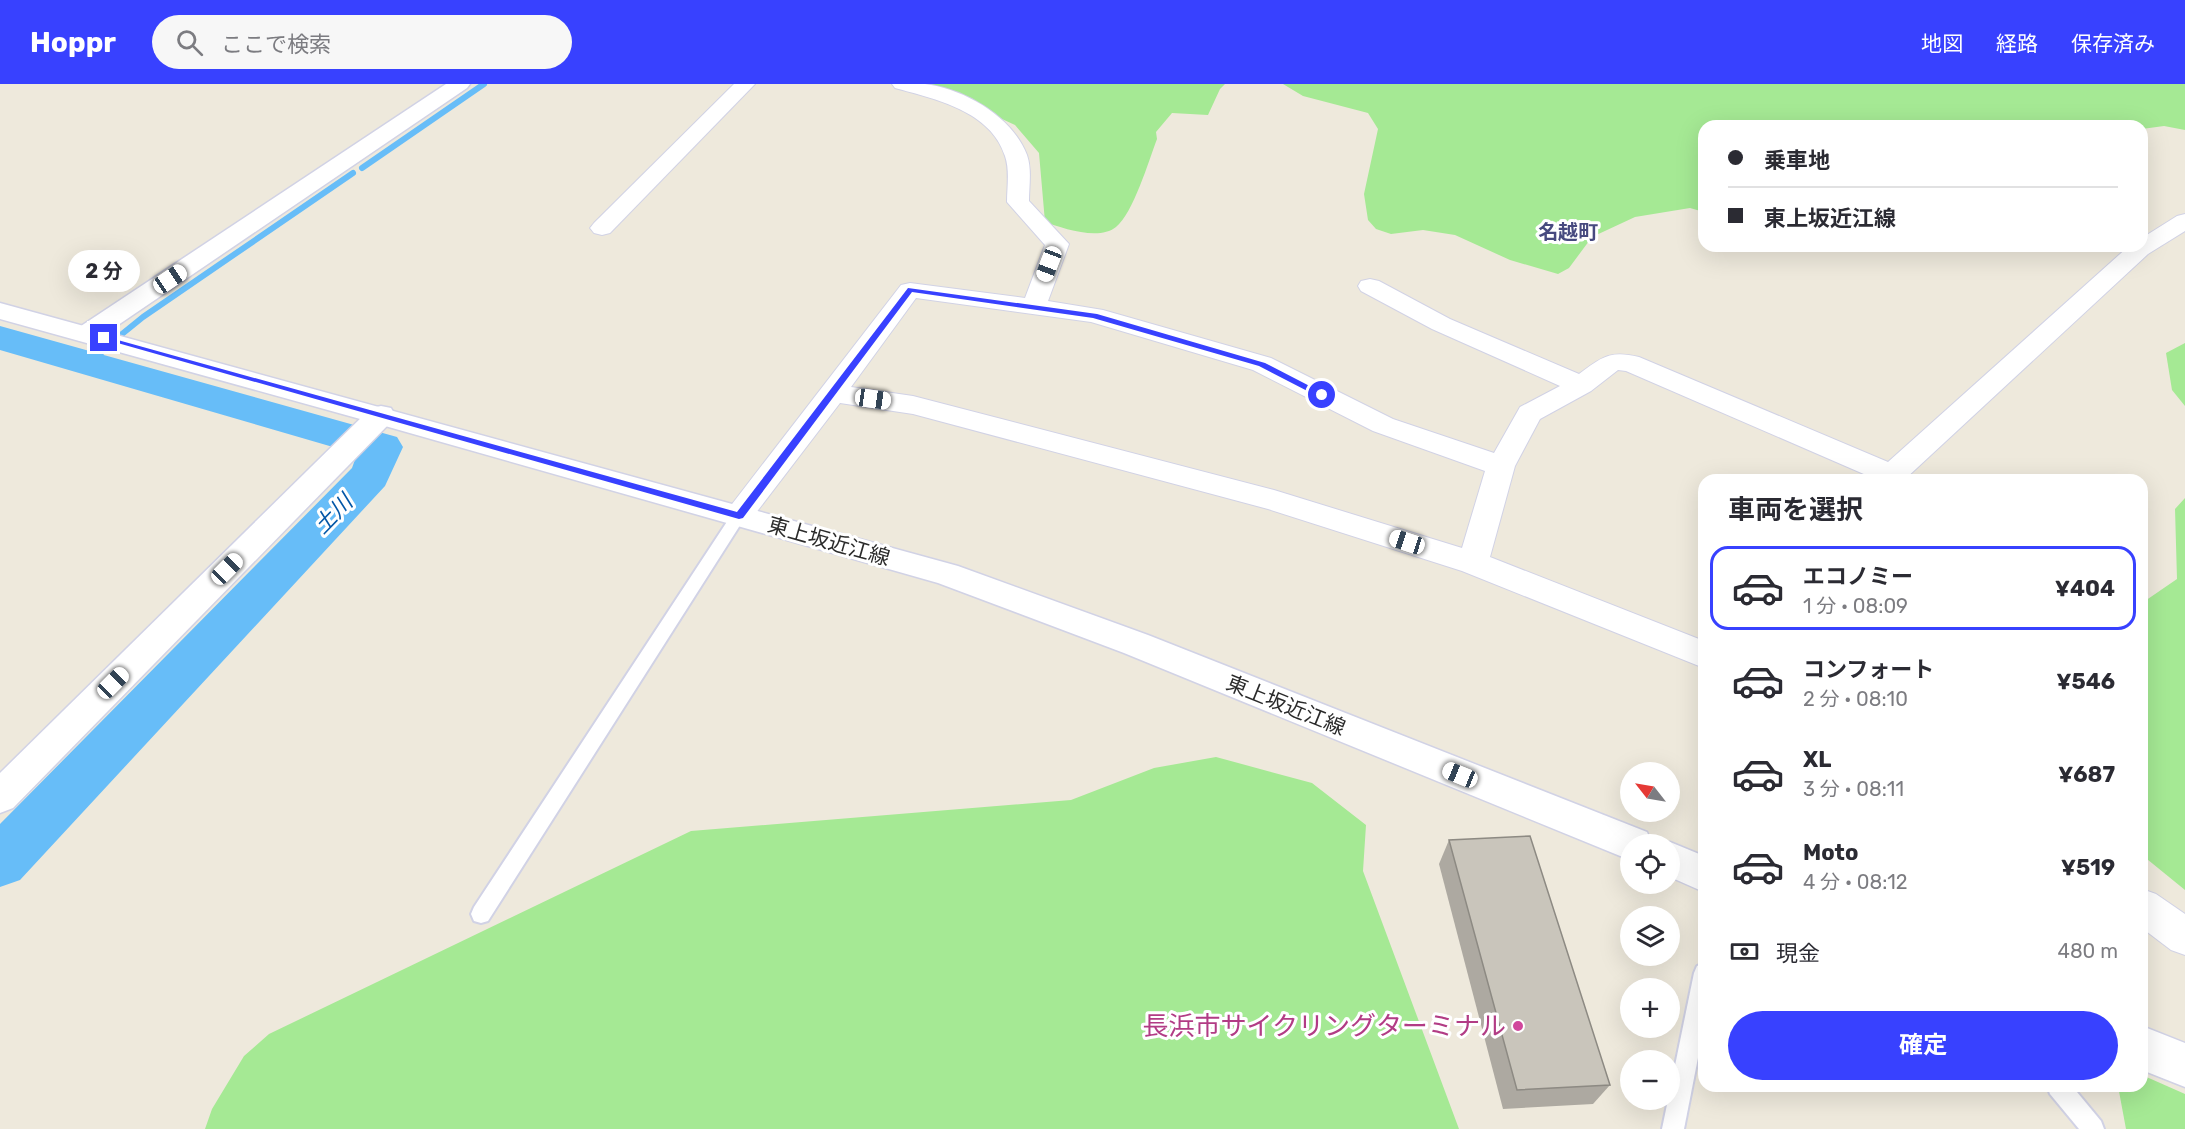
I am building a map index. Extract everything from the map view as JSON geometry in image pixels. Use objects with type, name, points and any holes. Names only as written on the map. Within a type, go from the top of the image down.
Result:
[{"type":"main road","points":[[103,338],[459,84]]},
{"type":"main road","name":"東上坂近江線","points":[[0,311],[103,338],[375,422],[739,515],[969,582],[1136,644],[1620,839]]},
{"type":"main road","points":[[0,797],[375,422]]},
{"type":"main road","points":[[1680,863],[1698,871]]},
{"type":"main road","points":[[2148,1050],[2185,1065]]},
{"type":"street","points":[[602,228],[745,84]]},
{"type":"street","points":[[902,84],[959,102],[1000,124],[1017,155],[1018,202],[1057,244],[1034,306]]},
{"type":"street","points":[[2148,241],[2185,221]]},
{"type":"street","points":[[1893,474],[2133,252]]},
{"type":"street","points":[[1370,286],[1441,324],[1582,385]]},
{"type":"street","points":[[739,515],[910,290],[1094,315],[1262,364],[1383,425],[1501,466]]},
{"type":"street","points":[[1473,563],[1501,466],[1530,413],[1582,385],[1612,362],[1630,363],[1880,474]]},
{"type":"street","points":[[833,393],[914,405],[1274,500],[1473,563],[1698,653]]},
{"type":"street","points":[[2148,910],[2185,937]]},
{"type":"lane","points":[[481,914],[739,515]]},
{"type":"lane","points":[[1672,1129],[1698,1002]]},
{"type":"lane","points":[[2063,1092],[2093,1129]]},
{"type":"green space","points":[[926,84],[1225,84],[1220,89],[1208,115],[1172,113],[1156,132],[1157,139],[1145,173],[1122,220],[1109,231],[1091,233],[1070,230],[1045,222],[1039,153],[1015,125]]},
{"type":"green space","points":[[1283,84],[2185,84],[2185,130],[2164,126],[2148,128],[2148,120],[1698,120],[1698,210],[1690,208],[1635,217],[1592,237],[1569,268],[1558,274],[1510,260],[1455,235],[1423,230],[1391,234],[1376,229],[1368,220],[1364,194],[1378,129],[1368,113],[1303,96]]},
{"type":"green space","points":[[2185,343],[2185,406],[2172,390],[2166,353]]},
{"type":"green space","points":[[2185,498],[2185,890],[2148,860],[2148,599],[2177,579],[2175,509]]},
{"type":"green space","points":[[1216,757],[1312,783],[1366,825],[1363,871],[1459,1129],[205,1129],[212,1109],[244,1056],[269,1034],[691,831],[1071,800],[1154,768]]},
{"type":"green space","points":[[2148,1078],[2185,1094],[2185,1129],[2126,1129],[2119,1092],[2148,1092]]},
{"type":"building","points":[[1530,836],[1610,1085],[1517,1090],[1449,840]]},
{"type":"waterway","points":[[362,168],[484,84]]},
{"type":"waterway","points":[[106,347],[143,317],[353,173]]},
{"type":"waterway","name":"土川","points":[[0,338],[382,447],[370,475],[0,862]]},
{"type":"waterway","points":[[87,363],[108,346]]},
{"type":"place","name":"長浜市サイクリングターミナル","points":[[1518,1026]]},
{"type":"district","name":"名越町","points":[[1568,232]]},
{"type":"route","points":[[104,338],[739,515],[910,290],[1094,315],[1262,364],[1322,395]]}]
